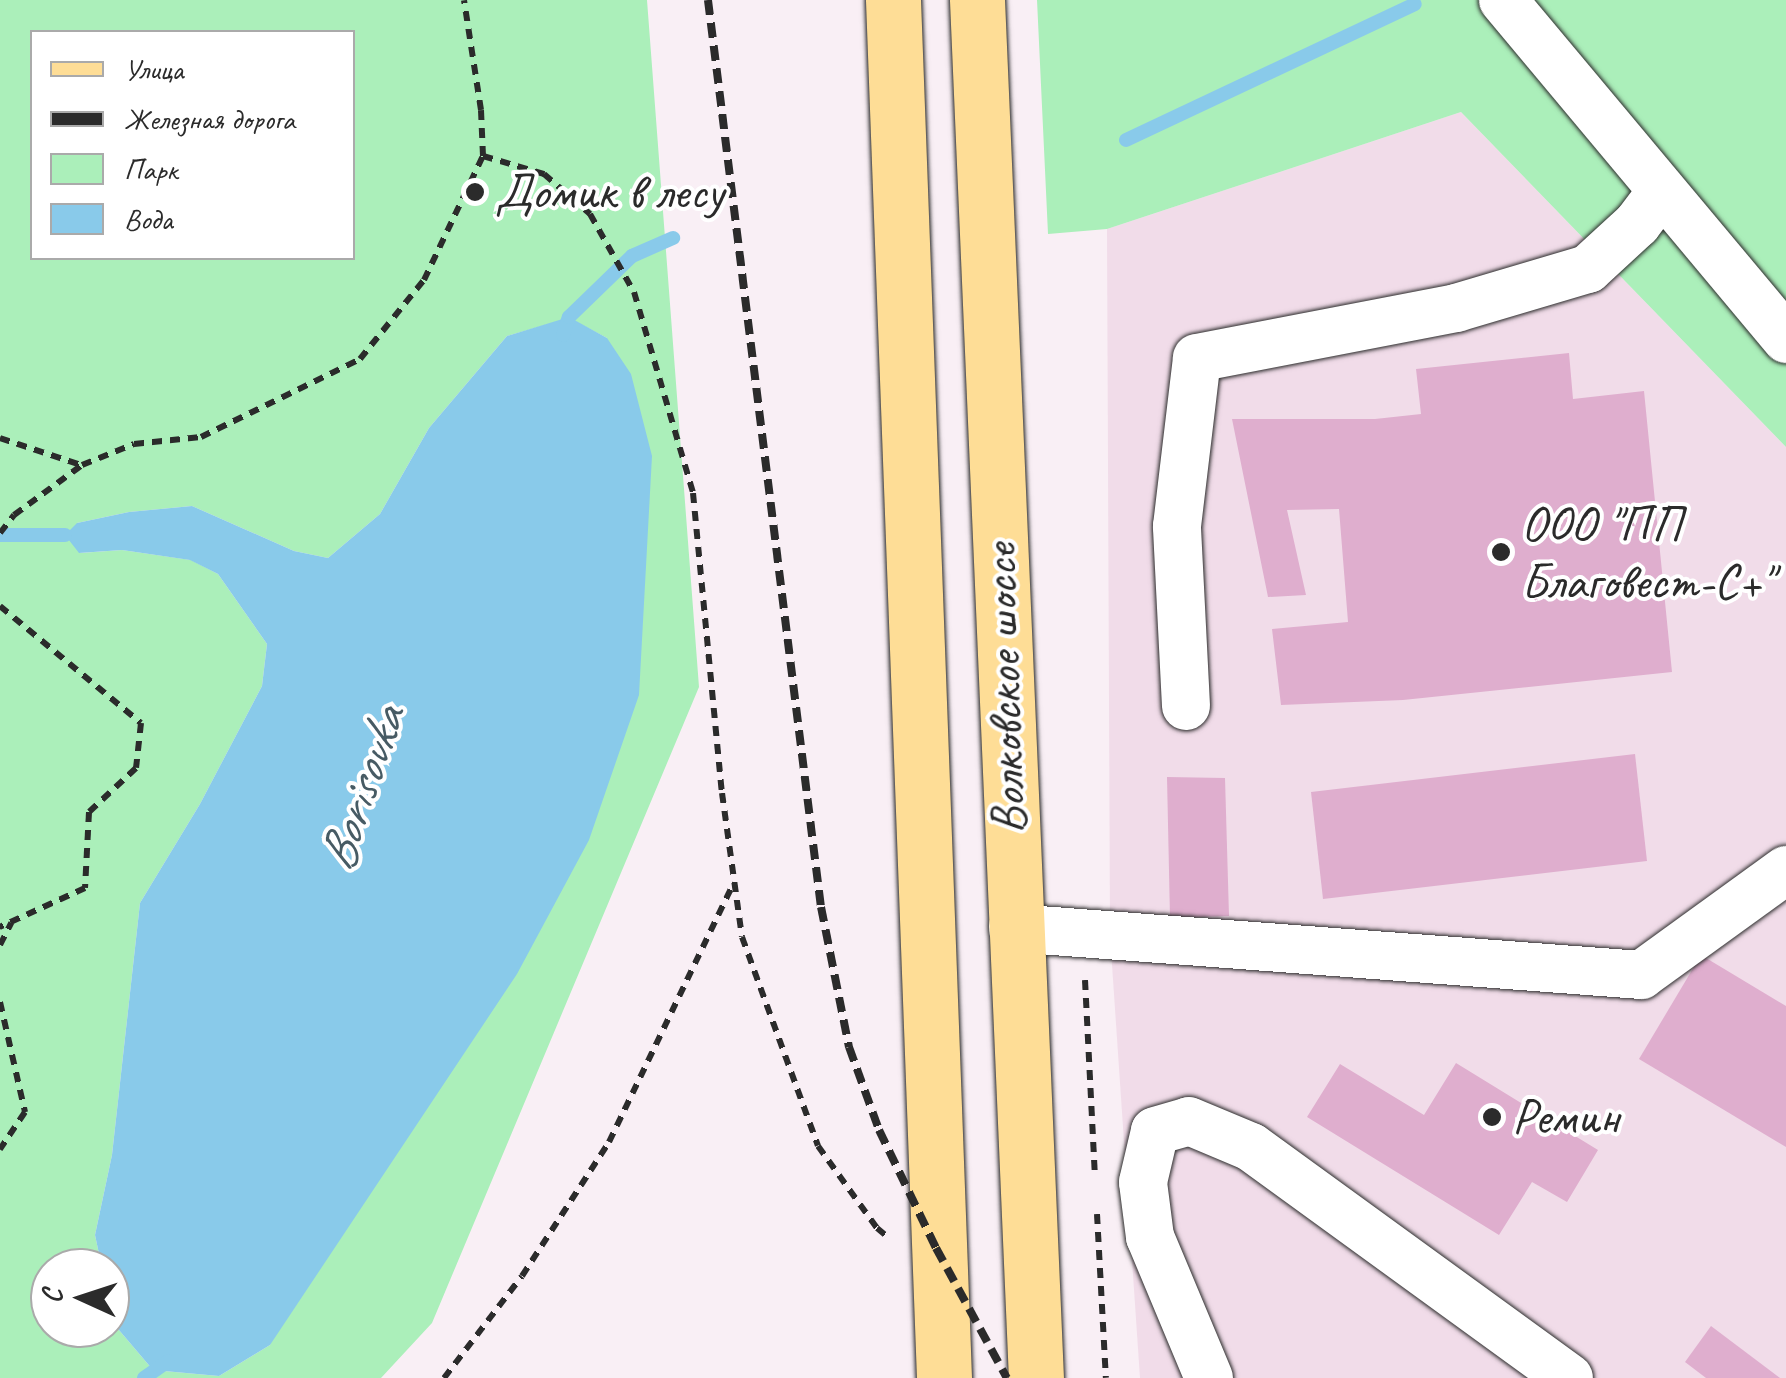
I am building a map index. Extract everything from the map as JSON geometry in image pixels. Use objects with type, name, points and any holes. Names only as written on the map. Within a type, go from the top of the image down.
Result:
[{"type":"main road","name":"Волковское шоссе","points":[[893,0],[944,1378]]},
{"type":"main road","name":"Волковское шоссе","points":[[978,0],[1014,928],[1036,1378]]},
{"type":"lane","points":[[1503,0],[1786,340]]},
{"type":"lane","points":[[1186,706],[1177,526],[1198,358],[1456,308],[1588,270],[1637,224],[1662,191]]},
{"type":"lane","points":[[1014,928],[1641,976],[1786,870]]},
{"type":"lane","points":[[1210,1378],[1150,1237],[1143,1182],[1156,1131],[1189,1121],[1251,1147],[1570,1378]]},
{"type":"path","points":[[0,533],[14,516],[82,466],[134,444],[202,437],[360,359],[424,280],[484,156],[482,110],[464,0]]},
{"type":"path","points":[[484,156],[544,174],[590,214],[634,292],[694,492],[742,936],[818,1146],[876,1228],[938,1277]]},
{"type":"path","points":[[0,438],[82,466]]},
{"type":"path","points":[[0,606],[141,723],[136,768],[88,812],[85,888],[0,926]]},
{"type":"path","points":[[444,1378],[522,1276],[609,1142],[735,881]]},
{"type":"path","points":[[0,945],[12,922]]},
{"type":"path","points":[[1082,933],[1096,1184]]},
{"type":"path","points":[[0,1002],[25,1112],[0,1149]]},
{"type":"path","points":[[1097,1204],[1106,1378]]},
{"type":"shaded area","points":[[1461,112],[1786,447],[1786,1378],[1140,1378],[1110,935],[1107,229]]},
{"type":"green space","points":[[0,0],[647,0],[699,687],[432,1323],[381,1378],[0,1378]],"holes":[[[569,318],[607,338],[270,1345],[219,1376],[153,1370],[130,1343],[130,1348],[30,1348],[30,1248],[98,1248],[95,1235],[112,1155],[140,903],[200,804],[262,686],[267,644],[218,574],[191,560],[122,550],[80,553],[77,523],[129,512],[192,506],[294,551],[328,558],[380,514],[429,428],[507,336]]]},
{"type":"green space","points":[[1037,0],[1786,0],[1786,447],[1461,112],[1107,229],[1048,234]]},
{"type":"water","points":[[569,317],[607,338],[631,374],[652,456],[639,695],[589,840],[517,974],[270,1345],[219,1376],[153,1370],[130,1343],[130,1248],[98,1248],[95,1235],[112,1155],[140,903],[200,804],[262,686],[267,644],[218,574],[190,560],[122,550],[79,553],[65,535],[77,523],[129,512],[192,506],[294,551],[328,558],[380,514],[429,428],[507,336]]},
{"type":"building","name":"ООО \"ПП Благовест-С+\"","points":[[1569,353],[1573,399],[1644,391],[1672,672],[1403,700],[1281,705],[1272,629],[1348,622],[1339,509],[1287,510],[1306,595],[1268,597],[1232,419],[1375,419],[1421,414],[1416,369]]},
{"type":"building","points":[[1635,754],[1647,861],[1323,899],[1311,792]]},
{"type":"building","points":[[1167,777],[1225,778],[1229,916],[1170,918]]},
{"type":"building","points":[[1701,955],[1786,1006],[1786,1147],[1639,1059]]},
{"type":"building","points":[[1456,1063],[1598,1150],[1567,1202],[1532,1182],[1499,1235],[1307,1117],[1340,1064],[1424,1115]]},
{"type":"building","points":[[1711,1326],[1780,1378],[1706,1378],[1685,1362]]},
{"type":"waterway","name":"Borisovka","points":[[1126,140],[1415,4]]},
{"type":"waterway","name":"Borisovka","points":[[563,335],[569,317],[632,256],[673,238]]},
{"type":"waterway","points":[[0,535],[65,535]]},
{"type":"waterway","name":"Borisovka","points":[[144,1378],[168,1361]]},
{"type":"railway","points":[[708,0],[821,907],[849,1047],[879,1130],[936,1248],[1007,1378]]},
{"type":"place","name":"Домик в лесу","points":[[475,192]]},
{"type":"place","name":"ООО \"ПП Благовест-С+\"","points":[[1501,552]]},
{"type":"place","name":"Ремин","points":[[1492,1117]]}]
